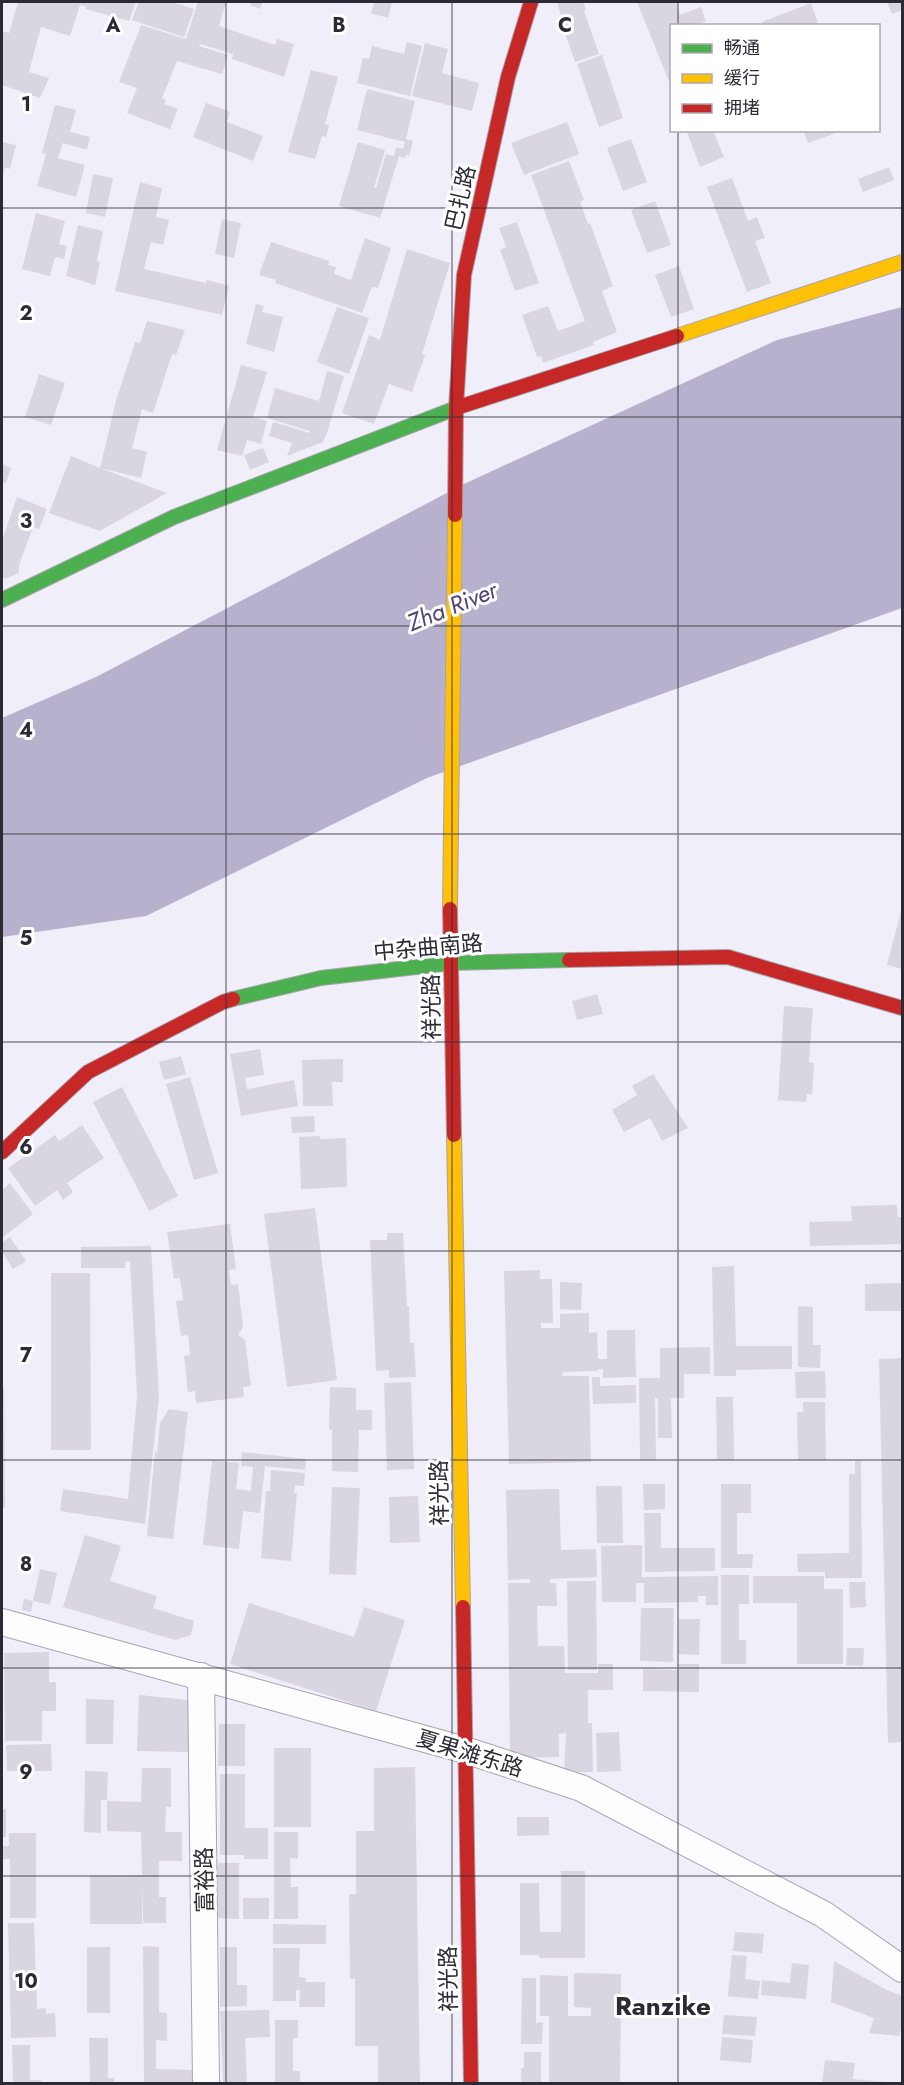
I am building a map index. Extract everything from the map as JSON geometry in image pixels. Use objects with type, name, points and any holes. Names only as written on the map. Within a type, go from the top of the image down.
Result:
[{"type":"street","name":"巴扎路","points":[[450,902],[456,408],[464,275],[508,77],[531,2]]},
{"type":"street","points":[[2,600],[174,516],[456,408],[903,262]]},
{"type":"street","name":"祥光路","points":[[450,902],[471,2084]]},
{"type":"street","name":"中杂曲南路","points":[[2,1152],[88,1072],[223,1002],[321,978],[451,963],[728,957],[903,1008]]},
{"type":"street","name":"夏果滩东路","points":[[2,1622],[465,1750],[581,1788],[823,1914],[903,1969]]},
{"type":"street","name":"富裕路","points":[[201,1676],[206,2084]]},
{"type":"water","name":"Zha River","points":[[902,307],[902,608],[427,778],[146,916],[2,937],[2,718],[96,677],[464,484],[777,340]]},
{"type":"building","points":[[18,2],[136,2],[129,21],[86,9],[87,7],[80,5],[70,36],[41,27],[29,72],[49,78],[40,98],[2,85],[2,31],[9,33]]},
{"type":"building","points":[[139,2],[172,2],[194,9],[184,37],[132,20]]},
{"type":"building","points":[[198,2],[226,2],[219,26],[275,45],[277,39],[294,44],[284,77],[232,59],[233,54],[200,44],[199,46],[228,55],[222,74],[177,61],[162,98],[166,100],[164,104],[178,109],[170,129],[127,113],[137,88],[119,82],[141,25],[186,39]]},
{"type":"building","points":[[251,2],[263,2],[260,9],[250,5]]},
{"type":"building","points":[[374,2],[392,2],[388,18],[371,13]]},
{"type":"building","points":[[557,2],[583,2],[599,54],[575,62],[560,19],[562,18]]},
{"type":"building","points":[[637,2],[676,2],[680,15],[701,7],[706,21],[698,24],[670,24],[670,84]]},
{"type":"building","points":[[887,2],[902,2],[902,10],[892,14]]},
{"type":"building","points":[[811,3],[818,24],[763,24],[762,22]]},
{"type":"building","points":[[407,42],[422,46],[410,96],[357,83],[363,58],[369,59],[372,46],[404,54]]},
{"type":"building","points":[[425,43],[448,49],[442,73],[479,83],[472,111],[412,96]]},
{"type":"building","points":[[602,55],[623,118],[599,127],[577,64]]},
{"type":"building","points":[[311,70],[338,77],[325,124],[329,125],[326,137],[322,136],[315,159],[288,152]]},
{"type":"building","points":[[367,89],[415,101],[406,139],[413,141],[409,156],[406,154],[405,158],[399,156],[380,218],[339,206],[358,142],[385,150],[374,188],[376,188],[386,154],[394,156],[396,147],[403,149],[405,142],[357,130]]},
{"type":"building","points":[[206,103],[230,112],[227,122],[263,136],[253,161],[193,137]]},
{"type":"building","points":[[55,105],[76,110],[70,132],[90,137],[87,150],[63,143],[58,158],[85,165],[76,197],[37,186],[46,154],[42,153]]},
{"type":"building","points":[[567,122],[579,154],[524,175],[511,143]]},
{"type":"building","points":[[687,132],[714,132],[724,157],[700,167]]},
{"type":"building","points":[[804,132],[838,132],[808,143]]},
{"type":"building","points":[[631,139],[647,182],[623,191],[607,148]]},
{"type":"building","points":[[2,142],[16,145],[10,169],[5,167],[2,179]]},
{"type":"building","points":[[569,161],[584,200],[580,202],[613,286],[602,291],[617,332],[593,342],[594,345],[543,363],[541,356],[537,357],[522,315],[548,306],[558,331],[585,321],[531,175]]},
{"type":"building","points":[[889,167],[894,180],[863,192],[858,179]]},
{"type":"building","points":[[93,174],[113,178],[105,217],[86,213]]},
{"type":"building","points":[[732,178],[748,221],[757,217],[765,238],[755,241],[771,283],[747,292],[707,187]]},
{"type":"building","points":[[140,182],[162,188],[156,217],[169,220],[163,245],[151,242],[144,269],[229,286],[222,315],[115,291]]},
{"type":"building","points":[[655,201],[671,245],[647,253],[631,210]]},
{"type":"building","points":[[36,213],[65,221],[59,244],[67,246],[64,259],[55,257],[50,276],[22,269]]},
{"type":"building","points":[[222,219],[241,223],[234,258],[215,254]]},
{"type":"building","points":[[517,222],[539,283],[515,291],[500,250],[506,247],[499,228]]},
{"type":"building","points":[[78,225],[103,231],[95,285],[66,276]]},
{"type":"building","points":[[365,238],[391,248],[378,288],[372,287],[362,313],[275,283],[276,280],[259,275],[271,242],[329,261],[328,265],[336,267],[334,274],[351,280]]},
{"type":"building","points":[[407,249],[450,263],[422,354],[425,355],[412,392],[389,384],[374,424],[342,413],[369,335],[380,340]]},
{"type":"building","points":[[679,266],[694,309],[671,317],[655,275]]},
{"type":"building","points":[[256,304],[264,306],[262,312],[283,317],[274,352],[246,344]]},
{"type":"building","points":[[337,307],[369,318],[349,374],[317,362]]},
{"type":"building","points":[[147,321],[185,330],[176,355],[172,354],[153,413],[142,409],[132,448],[147,452],[141,478],[100,468],[116,401],[135,342],[140,343]]},
{"type":"building","points":[[241,365],[267,372],[253,417],[267,421],[261,444],[247,440],[242,456],[217,450]]},
{"type":"building","points":[[327,371],[344,376],[323,442],[287,456],[292,443],[269,436],[273,422],[310,433],[310,431],[267,418],[275,388],[319,401]]},
{"type":"building","points":[[39,374],[65,383],[51,425],[25,417]]},
{"type":"building","points":[[263,448],[269,462],[250,470],[244,455]]},
{"type":"building","points":[[71,456],[167,493],[100,531],[49,513]]},
{"type":"building","points":[[2,464],[11,468],[6,483],[2,482]]},
{"type":"building","points":[[17,497],[47,509],[39,529],[33,527],[19,565],[19,573],[5,579],[2,575],[2,540]]},
{"type":"building","points":[[902,911],[902,969],[887,965]]},
{"type":"building","points":[[597,994],[603,1014],[577,1020],[572,1001]]},
{"type":"building","points":[[784,1006],[813,1008],[809,1062],[814,1063],[812,1094],[807,1094],[806,1102],[778,1100]]},
{"type":"building","points":[[260,1049],[264,1075],[245,1078],[247,1089],[294,1080],[298,1106],[241,1116],[230,1054]]},
{"type":"building","points":[[181,1056],[186,1074],[164,1080],[159,1062]]},
{"type":"building","points":[[343,1059],[343,1082],[332,1082],[333,1106],[303,1106],[302,1060]]},
{"type":"building","points":[[653,1074],[688,1128],[662,1141],[650,1118],[624,1132],[612,1110],[637,1095],[632,1086]]},
{"type":"building","points":[[190,1077],[218,1173],[194,1180],[166,1084]]},
{"type":"building","points":[[122,1087],[178,1196],[149,1211],[93,1102]]},
{"type":"building","points":[[314,1116],[315,1132],[292,1133],[291,1117]]},
{"type":"building","points":[[82,1125],[104,1158],[67,1183],[73,1192],[63,1200],[57,1190],[35,1206],[8,1168],[55,1135],[59,1141]]},
{"type":"building","points":[[320,1136],[320,1139],[346,1138],[347,1187],[301,1189],[299,1137]]},
{"type":"building","points":[[10,1183],[33,1214],[2,1238],[2,1190]]},
{"type":"building","points":[[897,1205],[898,1217],[902,1217],[902,1244],[810,1246],[809,1222],[852,1221],[851,1206]]},
{"type":"building","points":[[315,1208],[337,1380],[287,1387],[264,1214]]},
{"type":"building","points":[[230,1224],[236,1269],[229,1270],[231,1285],[238,1284],[243,1327],[238,1335],[245,1340],[251,1386],[243,1387],[244,1397],[196,1403],[195,1391],[188,1392],[184,1356],[190,1355],[188,1335],[181,1336],[176,1301],[183,1300],[180,1278],[174,1279],[167,1232]]},
{"type":"building","points":[[387,1233],[403,1233],[410,1343],[414,1343],[416,1377],[389,1378],[389,1370],[376,1371],[370,1240],[387,1240]]},
{"type":"building","points":[[10,1237],[26,1261],[13,1269],[2,1252],[2,1242]]},
{"type":"building","points":[[151,1246],[159,1398],[145,1524],[60,1511],[63,1489],[128,1499],[137,1396],[130,1261],[125,1262],[125,1268],[81,1268],[81,1247]]},
{"type":"building","points":[[734,1266],[736,1346],[792,1346],[792,1369],[736,1370],[736,1376],[714,1376],[712,1267]]},
{"type":"building","points":[[540,1270],[540,1279],[552,1279],[553,1323],[541,1323],[541,1328],[560,1328],[560,1314],[589,1313],[589,1333],[597,1332],[598,1359],[607,1359],[607,1330],[635,1330],[636,1377],[603,1378],[603,1369],[563,1372],[562,1376],[589,1376],[591,1462],[509,1464],[504,1271]]},
{"type":"building","points":[[51,1273],[90,1273],[91,1450],[51,1450]]},
{"type":"building","points":[[560,1282],[582,1283],[581,1310],[560,1309]]},
{"type":"building","points":[[902,1283],[902,1311],[865,1311],[865,1284]]},
{"type":"building","points":[[798,1306],[813,1307],[813,1345],[821,1345],[820,1368],[798,1367]]},
{"type":"building","points":[[710,1347],[710,1374],[684,1374],[684,1398],[671,1398],[672,1438],[658,1438],[658,1399],[655,1398],[656,1460],[640,1460],[639,1378],[660,1378],[660,1348]]},
{"type":"building","points":[[902,1358],[902,1742],[888,1743],[879,1359]]},
{"type":"building","points":[[825,1371],[826,1398],[796,1398],[795,1372]]},
{"type":"building","points":[[592,1377],[600,1377],[600,1386],[636,1385],[636,1403],[593,1404]]},
{"type":"building","points":[[411,1382],[414,1469],[387,1470],[384,1383]]},
{"type":"building","points":[[2,1387],[4,1387],[5,1508],[2,1508]]},
{"type":"building","points":[[330,1387],[356,1388],[356,1410],[372,1410],[372,1430],[359,1430],[358,1472],[332,1471],[332,1430],[329,1429]]},
{"type":"building","points":[[716,1397],[733,1397],[734,1460],[717,1460]]},
{"type":"building","points":[[803,1402],[825,1402],[826,1460],[798,1460],[797,1412],[803,1412]]},
{"type":"building","points":[[169,1409],[188,1412],[173,1539],[147,1536],[160,1423]]},
{"type":"building","points":[[242,1452],[306,1459],[305,1470],[265,1466],[260,1513],[243,1511],[239,1549],[203,1545],[212,1460],[239,1463],[236,1489],[251,1491],[253,1467],[241,1466]]},
{"type":"building","points":[[861,1460],[862,1578],[825,1578],[825,1572],[798,1572],[797,1554],[849,1553],[849,1474],[855,1474],[855,1461]]},
{"type":"building","points":[[271,1470],[305,1473],[304,1486],[295,1485],[294,1493],[297,1493],[291,1561],[261,1558],[266,1491],[270,1491]]},
{"type":"building","points":[[643,1484],[665,1484],[665,1509],[644,1510]]},
{"type":"building","points":[[721,1484],[751,1484],[751,1513],[737,1513],[737,1554],[753,1554],[752,1568],[721,1568]]},
{"type":"building","points":[[596,1486],[622,1486],[623,1543],[597,1543]]},
{"type":"building","points":[[332,1487],[360,1488],[356,1575],[329,1574]]},
{"type":"building","points":[[559,1489],[561,1550],[596,1549],[597,1577],[550,1579],[550,1583],[556,1583],[557,1606],[537,1606],[538,1646],[564,1646],[565,1673],[598,1673],[598,1664],[613,1664],[613,1690],[588,1690],[588,1723],[592,1723],[593,1772],[564,1772],[566,1733],[559,1734],[559,1757],[510,1758],[508,1583],[530,1583],[530,1579],[508,1580],[506,1490]]},
{"type":"building","points":[[418,1496],[420,1542],[390,1543],[389,1497]]},
{"type":"building","points":[[644,1513],[661,1513],[661,1548],[715,1548],[715,1571],[645,1572]]},
{"type":"building","points":[[85,1535],[121,1546],[110,1581],[157,1596],[153,1608],[194,1621],[191,1635],[175,1640],[63,1607]]},
{"type":"building","points":[[642,1545],[642,1577],[718,1576],[718,1605],[706,1605],[706,1596],[698,1596],[698,1602],[644,1603],[644,1583],[636,1583],[636,1602],[602,1602],[601,1546]]},
{"type":"building","points":[[40,1569],[57,1573],[50,1605],[33,1601]]},
{"type":"building","points":[[721,1575],[749,1575],[749,1604],[739,1604],[739,1640],[746,1640],[746,1664],[721,1664]]},
{"type":"building","points":[[753,1576],[824,1576],[824,1589],[843,1589],[843,1664],[797,1664],[797,1603],[753,1603]]},
{"type":"building","points":[[567,1581],[596,1581],[597,1670],[568,1670]]},
{"type":"building","points":[[849,1582],[865,1582],[866,1607],[850,1608]]},
{"type":"building","points":[[24,1599],[33,1601],[31,1612],[22,1610]]},
{"type":"building","points":[[249,1603],[354,1637],[364,1607],[405,1620],[376,1711],[230,1664]]},
{"type":"building","points":[[641,1608],[674,1608],[673,1662],[640,1661]]},
{"type":"building","points":[[679,1619],[700,1619],[699,1655],[678,1654]]},
{"type":"building","points":[[847,1648],[864,1648],[863,1666],[846,1665]]},
{"type":"building","points":[[49,1652],[49,1682],[56,1682],[56,1711],[42,1711],[42,1741],[5,1741],[4,1653]]},
{"type":"building","points":[[677,1664],[699,1664],[699,1692],[643,1691],[643,1669],[677,1670]]},
{"type":"building","points":[[139,1695],[189,1700],[188,1752],[137,1751]]},
{"type":"building","points":[[86,1699],[114,1700],[113,1744],[86,1744]]},
{"type":"building","points":[[219,1724],[245,1724],[245,1766],[218,1766]]},
{"type":"building","points":[[619,1732],[621,1771],[597,1772],[596,1733]]},
{"type":"building","points":[[51,1744],[52,1771],[7,1771],[6,1745]]},
{"type":"building","points":[[274,1748],[311,1748],[311,1827],[274,1827]]},
{"type":"building","points":[[415,1767],[420,2084],[378,2084],[378,2046],[355,2046],[355,1979],[350,1979],[349,1894],[356,1894],[356,1831],[374,1831],[374,1768]]},
{"type":"building","points":[[142,1768],[171,1768],[171,1807],[166,1807],[165,1832],[182,1832],[182,1861],[159,1861],[159,1897],[166,1897],[166,1923],[143,1923],[142,1881],[142,1924],[90,1924],[90,1876],[142,1875],[141,1832],[107,1831],[107,1801],[141,1802]]},
{"type":"building","points":[[85,1771],[108,1772],[107,1800],[101,1800],[101,1833],[84,1832]]},
{"type":"building","points":[[220,1774],[245,1774],[245,1828],[268,1828],[268,1859],[244,1859],[244,1855],[220,1855]]},
{"type":"building","points":[[2,1809],[6,1809],[6,1837],[2,1837]]},
{"type":"building","points":[[517,1817],[549,1817],[549,1835],[517,1836]]},
{"type":"building","points":[[274,1832],[298,1832],[298,1859],[290,1858],[291,1887],[298,1887],[298,1919],[274,1919]]},
{"type":"building","points":[[9,1833],[36,1833],[36,1918],[10,1918],[10,1859],[2,1859],[2,1846],[9,1846]]},
{"type":"building","points":[[218,1863],[239,1863],[239,1919],[217,1918]]},
{"type":"building","points":[[561,1871],[585,1871],[585,1958],[540,1958],[539,1955],[520,1955],[520,1883],[539,1883],[540,1932],[561,1932]]},
{"type":"building","points":[[243,1898],[269,1898],[269,1919],[243,1919]]},
{"type":"building","points":[[8,1923],[34,1923],[37,2009],[46,2008],[46,2014],[55,2013],[56,2037],[11,2038]]},
{"type":"building","points":[[273,1924],[326,1925],[326,1944],[273,1944]]},
{"type":"building","points":[[735,1932],[764,1934],[762,1953],[733,1951]]},
{"type":"building","points":[[143,1946],[159,1947],[159,2012],[167,2013],[167,2041],[156,2040],[156,2069],[196,2070],[196,2084],[144,2084]]},
{"type":"building","points":[[87,1947],[110,1947],[110,2013],[87,2013]]},
{"type":"building","points":[[220,1947],[237,1947],[237,1985],[247,1985],[247,2006],[220,2007]]},
{"type":"building","points":[[273,1948],[300,1948],[299,1977],[306,1978],[306,1982],[325,1982],[325,2007],[299,2007],[300,1990],[296,1990],[296,2001],[273,2001]]},
{"type":"building","points":[[732,1955],[747,1956],[745,1979],[760,1981],[758,1999],[728,1996]]},
{"type":"building","points":[[834,1961],[902,1996],[902,2026],[899,2036],[869,2033],[874,2018],[831,2002]]},
{"type":"building","points":[[792,1963],[809,1965],[806,1999],[761,1995],[762,1980],[790,1983]]},
{"type":"building","points":[[574,1973],[621,1974],[620,2084],[549,2084],[549,2016],[540,2016],[540,1975],[568,1976],[568,2016],[591,2016],[591,2008],[574,2007]]},
{"type":"building","points":[[522,1978],[536,1978],[536,2023],[543,2022],[542,2044],[521,2044]]},
{"type":"building","points":[[269,2010],[270,2037],[245,2038],[247,2084],[223,2084],[220,2011]]},
{"type":"building","points":[[724,2015],[757,2017],[755,2036],[722,2034]]},
{"type":"building","points":[[275,2020],[298,2020],[298,2038],[293,2038],[293,2071],[300,2071],[300,2084],[275,2084]]},
{"type":"building","points":[[722,2037],[753,2040],[751,2063],[720,2060]]},
{"type":"building","points":[[89,2038],[108,2038],[108,2078],[114,2078],[114,2084],[90,2084]]},
{"type":"building","points":[[12,2045],[30,2045],[30,2080],[41,2080],[41,2084],[13,2084]]},
{"type":"building","points":[[524,2052],[541,2052],[541,2084],[521,2084]]},
{"type":"building","points":[[825,2060],[855,2063],[853,2079],[886,2082],[886,2084],[822,2084]]},
{"type":"traffic: fast","points":[[2,600],[174,517],[459,407]]},
{"type":"traffic: fast","points":[[233,999],[321,978],[451,963],[569,960]]},
{"type":"traffic: slow","points":[[677,336],[902,262]]},
{"type":"traffic: slow","points":[[450,909],[455,515]]},
{"type":"traffic: slow","points":[[454,1135],[463,1607]]},
{"type":"traffic: jam","points":[[455,515],[456,408],[464,275],[508,77],[531,2]]},
{"type":"traffic: jam","points":[[459,407],[677,336]]},
{"type":"traffic: jam","points":[[450,909],[454,1135]]},
{"type":"traffic: jam","points":[[569,960],[728,957],[902,1008]]},
{"type":"traffic: jam","points":[[2,1152],[88,1072],[223,1002],[233,999]]},
{"type":"traffic: jam","points":[[463,1607],[471,2084]]},
{"type":"district","name":"Ranzike","points":[[663,2006]]}]
